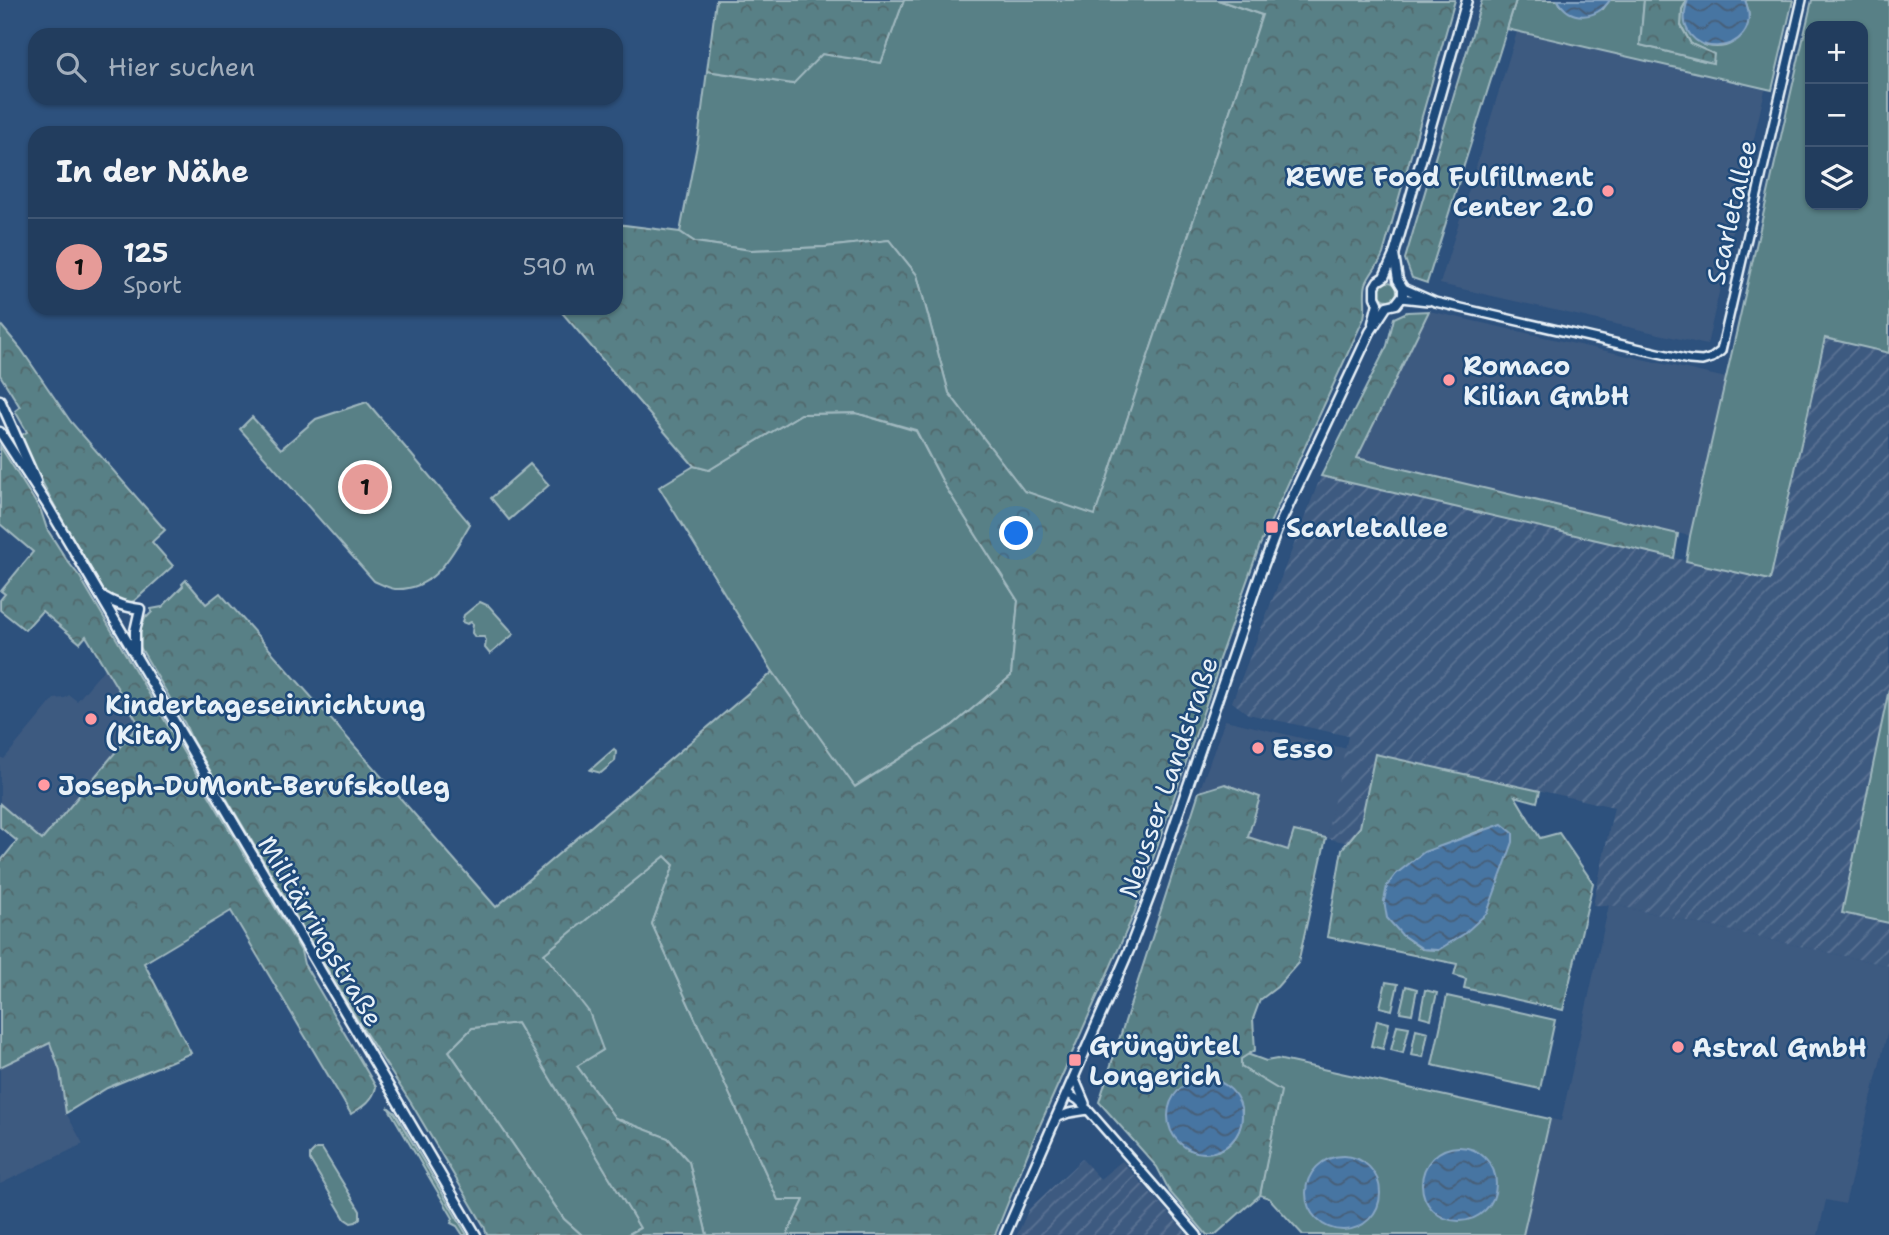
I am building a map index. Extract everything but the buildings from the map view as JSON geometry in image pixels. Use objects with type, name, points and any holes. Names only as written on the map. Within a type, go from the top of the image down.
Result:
[{"type":"main road","name":"Neusser Landstraße","points":[[1370,332],[1378,303],[1375,286],[1384,277],[1394,255],[1467,0]]},
{"type":"main road","name":"Neusser Landstraße","points":[[1005,1235],[1130,948],[1273,540],[1370,332],[1387,306],[1396,304],[1401,298],[1394,255]]},
{"type":"main road","points":[[1384,277],[1394,278],[1400,284]]},
{"type":"main road","points":[[1378,303],[1387,306]]},
{"type":"main road","name":"Militärringstraße","points":[[0,400],[46,503]]},
{"type":"main road","points":[[0,429],[10,421]]},
{"type":"main road","name":"Militärringstraße","points":[[0,429],[476,1235]]},
{"type":"main road","points":[[99,594],[114,603],[140,608],[135,631],[135,656]]},
{"type":"street","name":"Scarletallee","points":[[1401,298],[1435,302],[1689,360],[1702,361],[1712,358],[1721,351],[1802,0]]},
{"type":"street","name":"Scarletallee","points":[[1400,284],[1435,302]]},
{"type":"street","points":[[1074,1077],[1088,1110]]},
{"type":"street","points":[[1067,1093],[1088,1110],[1197,1235]]},
{"type":"street","points":[[1056,1118],[1088,1110]]},
{"type":"shaded area","points":[[1517,32],[1765,90],[1707,345],[1440,284]]},
{"type":"shaded area","points":[[1429,311],[1726,378],[1690,536],[1356,458]]},
{"type":"shaded area","points":[[1825,338],[1889,353],[1889,966],[1619,906],[1593,905],[1614,807],[1383,756],[1363,846],[1326,838],[1348,736],[1248,714],[1232,702],[1321,476],[1770,580]]},
{"type":"shaded area","name":"Joseph-DuMont-Berufskolleg","points":[[105,668],[139,724],[42,840],[0,804],[0,757],[4,759],[54,699],[69,695],[77,701]]},
{"type":"shaded area","points":[[1225,720],[1347,749],[1326,838],[1294,831],[1289,850],[1247,836],[1260,797],[1199,792]]},
{"type":"shaded area","points":[[1609,905],[1889,966],[1889,1026],[1845,1204],[1826,1200],[1818,1235],[1523,1235],[1550,1119],[1561,1121]]},
{"type":"shaded area","points":[[50,1043],[60,1071],[66,1113],[83,1144],[0,1184],[0,1067]]},
{"type":"shaded area","points":[[1082,1159],[1100,1179],[1122,1161],[1188,1235],[1017,1235],[1029,1209]]},
{"type":"green space","points":[[716,0],[904,0],[881,63],[822,54],[793,84],[707,71]]},
{"type":"green space","points":[[904,0],[1218,0],[1262,15],[1095,516],[1024,491],[949,393],[917,275],[889,240],[825,247],[751,250],[695,242],[680,232],[698,140],[707,71],[792,84],[822,54],[881,63]]},
{"type":"green space","points":[[1218,0],[1455,0],[1383,254],[1366,284],[1364,318],[1260,545],[1134,914],[1032,1143],[995,1235],[787,1235],[804,1200],[778,1200],[652,924],[674,865],[665,856],[544,954],[589,1012],[603,1050],[577,1066],[615,1118],[668,1138],[689,1162],[707,1235],[627,1235],[640,1228],[517,1023],[472,1028],[449,1051],[564,1219],[582,1235],[487,1235],[411,1103],[363,1029],[192,740],[140,647],[139,634],[146,616],[152,612],[151,609],[162,607],[186,580],[206,604],[220,593],[496,907],[773,672],[855,787],[953,725],[1011,676],[1018,601],[945,486],[916,430],[856,413],[801,414],[709,470],[694,466],[564,315],[623,315],[623,225],[680,232],[695,242],[751,250],[825,247],[889,240],[917,275],[949,393],[1024,491],[1095,515],[1262,15]]},
{"type":"green space","points":[[1482,0],[1516,0],[1427,283],[1412,278],[1405,259]]},
{"type":"green space","points":[[1516,0],[1558,0],[1561,6],[1603,9],[1610,0],[1644,0],[1640,45],[1713,63],[1713,54],[1691,44],[1681,25],[1682,9],[1687,0],[1685,16],[1694,38],[1707,46],[1716,47],[1732,43],[1745,26],[1749,16],[1745,0],[1793,0],[1772,90],[1507,29]]},
{"type":"green space","points":[[1644,0],[1687,0],[1682,9],[1681,26],[1691,44],[1714,54],[1713,63],[1640,45]]},
{"type":"green space","points":[[1812,0],[1889,0],[1889,353],[1825,338],[1770,580],[1686,561],[1805,31],[1805,210],[1868,210],[1868,21],[1807,21]]},
{"type":"green space","points":[[1388,282],[1396,287],[1397,291],[1392,299],[1388,300],[1380,295],[1379,291],[1384,283]]},
{"type":"green space","points":[[1429,311],[1357,458],[1678,534],[1674,558],[1321,476],[1387,346],[1394,318],[1407,312]]},
{"type":"green space","points":[[0,324],[21,349],[71,422],[165,530],[152,542],[173,566],[134,601],[122,605],[111,600],[105,593],[29,456],[20,436],[27,432],[15,411],[20,407],[0,375]]},
{"type":"green space","points":[[367,402],[470,524],[441,568],[421,584],[409,588],[395,589],[374,581],[240,429],[252,417],[281,449],[316,419]]},
{"type":"green space","points":[[856,413],[916,431],[945,486],[1018,601],[1011,676],[953,725],[854,787],[773,672],[659,487],[694,466],[709,470],[801,414]]},
{"type":"green space","points":[[0,446],[41,511],[47,529],[80,577],[301,951],[304,964],[376,1087],[370,1100],[351,1114],[231,911],[144,963],[191,1053],[107,1088],[66,1113],[60,1071],[50,1043],[0,1067],[0,862],[17,841],[0,827],[0,804],[42,840],[139,724],[86,636],[80,643],[42,611],[25,630],[0,610],[0,600],[5,594],[1,591],[33,552],[0,524]]},
{"type":"green space","points":[[530,464],[549,485],[509,520],[491,498]]},
{"type":"green space","points":[[480,602],[489,606],[514,634],[490,654],[485,648],[484,637],[475,637],[472,633],[473,624],[462,622],[464,615]]},
{"type":"green space","points":[[1889,689],[1889,923],[1842,913]]},
{"type":"green space","points":[[614,749],[615,761],[601,773],[590,770]]},
{"type":"green space","points":[[1375,754],[1540,791],[1537,802],[1515,796],[1540,838],[1559,833],[1593,883],[1563,1010],[1464,988],[1466,979],[1454,975],[1457,964],[1327,937],[1342,849],[1360,827]],"holes":[[[1484,829],[1438,950],[1422,949],[1402,935],[1457,840]]]},
{"type":"green space","points":[[1225,784],[1260,797],[1248,837],[1288,850],[1294,831],[1326,838],[1298,963],[1277,987],[1260,1000],[1253,1019],[1255,1050],[1241,1059],[1241,1067],[1281,1091],[1260,1195],[1215,1235],[1207,1235],[1170,1192],[1157,1167],[1099,1102],[1199,792]],"holes":[[[1242,1110],[1238,1132],[1227,1146],[1210,1152],[1188,1149]]]},
{"type":"green space","points":[[665,856],[674,865],[652,924],[778,1200],[805,1199],[787,1235],[707,1235],[689,1162],[668,1138],[615,1118],[577,1066],[603,1050],[544,953]]},
{"type":"green space","points":[[1386,982],[1398,984],[1392,1010],[1380,1007]]},
{"type":"green space","points":[[1406,986],[1417,989],[1412,1014],[1400,1012]]},
{"type":"green space","points":[[1425,990],[1437,993],[1431,1019],[1420,1016]]},
{"type":"green space","points":[[1447,996],[1555,1020],[1540,1089],[1432,1065]]},
{"type":"green space","points":[[1377,1020],[1389,1023],[1383,1049],[1371,1046]]},
{"type":"green space","points":[[517,1023],[640,1228],[627,1235],[582,1235],[564,1219],[449,1051],[472,1028]]},
{"type":"green space","points":[[1397,1025],[1409,1027],[1403,1053],[1391,1050]]},
{"type":"green space","points":[[1416,1029],[1428,1032],[1423,1057],[1411,1055]]},
{"type":"green space","points":[[1247,1054],[1266,1061],[1277,1059],[1550,1119],[1523,1235],[1303,1235],[1269,1198],[1260,1195],[1280,1091],[1241,1067],[1241,1059]]},
{"type":"green space","points":[[388,1107],[395,1113],[467,1235],[463,1235],[457,1226],[451,1223],[453,1218]]},
{"type":"green space","points":[[316,1149],[322,1149],[360,1211],[360,1218],[356,1222],[351,1223],[345,1219],[310,1160],[310,1155]]},
{"type":"water","points":[[1558,0],[1610,0],[1598,12],[1583,16],[1569,12]]},
{"type":"water","points":[[1688,0],[1745,0],[1748,20],[1743,34],[1731,43],[1717,46],[1702,44],[1691,35],[1685,21]]},
{"type":"water","points":[[1502,824],[1513,833],[1513,842],[1487,913],[1464,934],[1438,950],[1423,949],[1402,935],[1387,918],[1384,901],[1387,886],[1396,874],[1424,852]]},
{"type":"water","points":[[1205,1079],[1226,1085],[1236,1095],[1242,1116],[1236,1137],[1226,1147],[1205,1153],[1184,1147],[1174,1137],[1168,1116],[1174,1095],[1184,1085]]},
{"type":"water","points":[[1452,1147],[1466,1147],[1480,1153],[1490,1163],[1496,1184],[1490,1205],[1480,1215],[1466,1221],[1452,1221],[1438,1215],[1428,1205],[1422,1191],[1422,1177],[1428,1163],[1438,1153]]},
{"type":"water","points":[[1350,1156],[1370,1166],[1378,1179],[1378,1207],[1370,1220],[1357,1228],[1336,1230],[1316,1220],[1308,1207],[1306,1186],[1316,1166],[1329,1158]]},
{"type":"place","name":"REWE Food Fulfillment Center 2.0","points":[[1608,191]]},
{"type":"place","name":"Romaco Kilian GmbH","points":[[1449,380]]},
{"type":"place","name":"125","points":[[365,487]]},
{"type":"place","name":"Scarletallee","points":[[1272,527]]},
{"type":"place","name":"Kindertageseinrichtung (Kita)","points":[[91,719]]},
{"type":"place","name":"Esso","points":[[1258,748]]},
{"type":"place","name":"Joseph-DuMont-Berufskolleg","points":[[44,785]]},
{"type":"place","name":"Astral GmbH","points":[[1678,1047]]},
{"type":"place","name":"Grüngürtel Longerich","points":[[1075,1060]]}]
